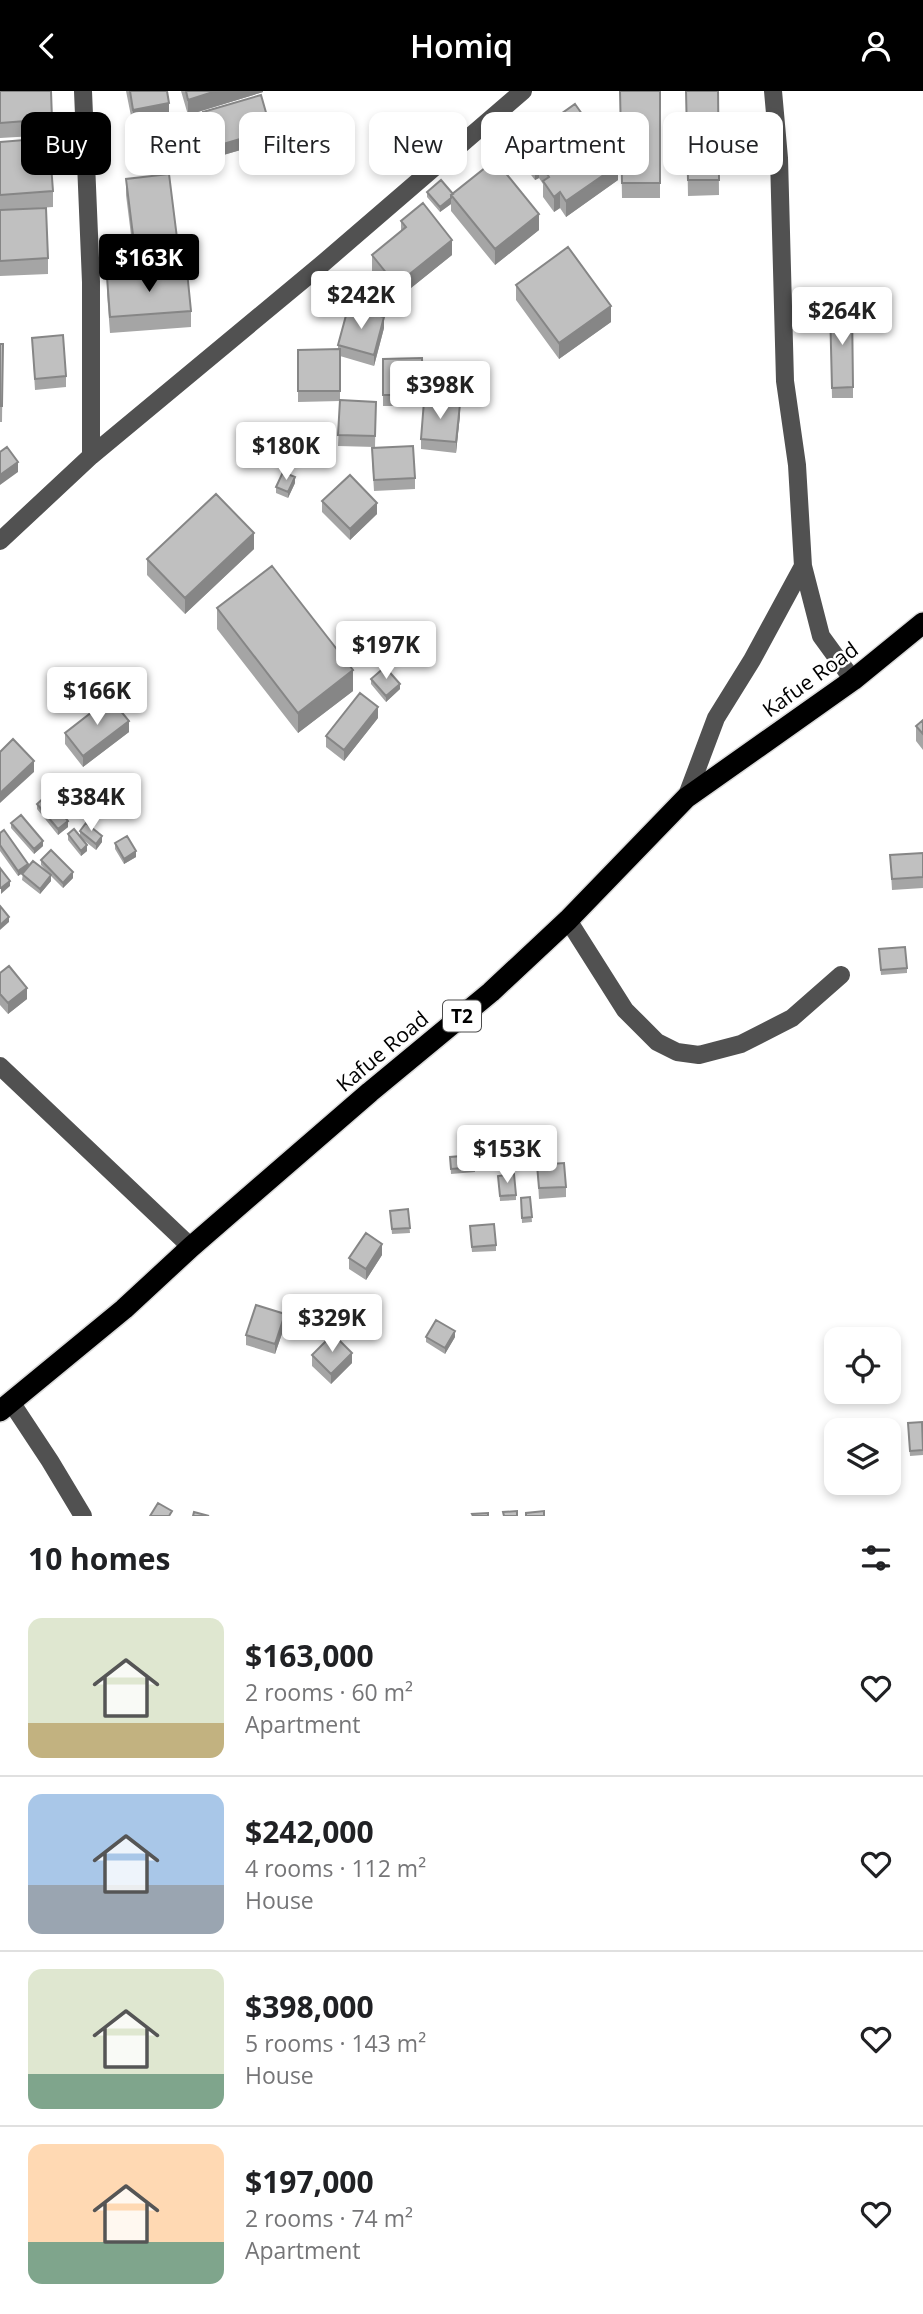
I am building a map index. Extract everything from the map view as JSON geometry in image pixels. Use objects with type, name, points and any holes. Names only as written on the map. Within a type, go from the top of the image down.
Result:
[{"type":"highway","name":"Kafue Road","points":[[5,1406],[124,1309],[370,1092],[491,992],[568,921],[686,798],[853,680],[923,623]]},
{"type":"street","points":[[83,91],[91,282],[91,456]]},
{"type":"street","points":[[0,541],[91,456],[321,265],[523,91]]},
{"type":"street","points":[[773,91],[779,158],[785,381],[797,465],[803,566],[821,636],[853,680]]},
{"type":"street","points":[[686,798],[716,718],[752,660],[803,566]]},
{"type":"street","points":[[568,921],[625,1010],[657,1042],[677,1052],[699,1055],[741,1044],[792,1018],[841,975]]},
{"type":"street","points":[[0,1066],[191,1248]]},
{"type":"street","points":[[5,1406],[50,1461],[83,1516]]},
{"type":"building","points":[[0,91],[51,91],[52,112],[21,112],[21,121],[0,123]]},
{"type":"building","points":[[130,91],[167,91],[169,103],[133,110]]},
{"type":"building","points":[[186,91],[216,91],[188,100]]},
{"type":"building","points":[[620,91],[660,91],[660,183],[622,183],[622,175],[649,175],[649,112],[620,112]]},
{"type":"building","points":[[686,91],[718,91],[718,112],[686,112]]},
{"type":"building","points":[[261,95],[266,112],[239,112],[239,139],[225,143],[225,112],[203,112]]},
{"type":"building","points":[[575,104],[581,112],[564,112]]},
{"type":"building","points":[[21,140],[21,175],[52,175],[53,191],[0,195],[0,142]]},
{"type":"building","points":[[481,171],[481,175],[507,175],[539,214],[495,249],[451,195]]},
{"type":"building","points":[[169,175],[178,246],[135,251],[126,179]]},
{"type":"building","points":[[548,175],[604,175],[566,201],[560,192],[554,197],[543,181],[549,177]]},
{"type":"building","points":[[688,175],[719,175],[719,180],[688,180]]},
{"type":"building","points":[[441,180],[453,194],[440,207],[427,192]]},
{"type":"building","points":[[423,203],[452,240],[396,285],[372,255],[406,227],[401,221]]},
{"type":"building","points":[[46,208],[48,258],[0,261],[0,210]]},
{"type":"building","points":[[568,247],[611,306],[559,343],[516,285]]},
{"type":"building","points":[[187,271],[191,311],[110,317],[107,277]]},
{"type":"building","points":[[830,307],[852,307],[853,387],[832,388]]},
{"type":"building","points":[[348,308],[384,317],[374,355],[338,345]]},
{"type":"building","points":[[63,335],[66,376],[35,379],[32,338]]},
{"type":"building","points":[[0,344],[3,344],[2,406],[0,406]]},
{"type":"building","points":[[340,349],[340,391],[298,391],[298,350]]},
{"type":"building","points":[[422,358],[423,395],[383,395],[383,359]]},
{"type":"building","points":[[340,400],[376,402],[375,436],[338,435]]},
{"type":"building","points":[[424,401],[460,404],[456,442],[421,439]]},
{"type":"building","points":[[413,446],[415,478],[374,480],[372,448]]},
{"type":"building","points":[[7,447],[18,462],[0,475],[0,452]]},
{"type":"building","points":[[283,472],[295,477],[288,492],[276,487]]},
{"type":"building","points":[[350,475],[377,503],[350,529],[322,501]]},
{"type":"building","points":[[216,494],[254,533],[185,598],[147,559]]},
{"type":"building","points":[[272,566],[353,670],[298,713],[217,608]]},
{"type":"building","points":[[385,667],[400,684],[386,696],[371,679]]},
{"type":"building","points":[[360,693],[378,707],[344,750],[326,736]]},
{"type":"building","points":[[110,698],[129,721],[83,756],[65,733]]},
{"type":"building","points":[[923,720],[923,734],[916,726]]},
{"type":"building","points":[[13,739],[34,761],[0,793],[0,752]]},
{"type":"building","points":[[47,795],[68,821],[58,829],[37,804]]},
{"type":"building","points":[[21,815],[43,841],[34,849],[11,823]]},
{"type":"building","points":[[86,823],[102,836],[96,844],[80,831]]},
{"type":"building","points":[[74,829],[87,845],[81,851],[68,834]]},
{"type":"building","points":[[4,830],[28,864],[18,871],[0,845],[0,833]]},
{"type":"building","points":[[127,836],[136,851],[124,859],[115,843]]},
{"type":"building","points":[[51,850],[73,872],[63,883],[41,860]]},
{"type":"building","points":[[923,853],[923,877],[892,879],[890,855]]},
{"type":"building","points":[[33,861],[51,875],[40,889],[22,874]]},
{"type":"building","points":[[0,868],[10,881],[1,888],[0,888]]},
{"type":"building","points":[[0,906],[9,917],[0,925]]},
{"type":"building","points":[[905,947],[907,968],[881,970],[879,949]]},
{"type":"building","points":[[9,966],[27,988],[8,1003],[0,994],[0,973]]},
{"type":"building","points":[[535,1129],[537,1153],[520,1155],[518,1130]]},
{"type":"building","points":[[474,1155],[475,1167],[451,1169],[450,1157]]},
{"type":"building","points":[[564,1163],[566,1187],[539,1188],[537,1165]]},
{"type":"building","points":[[514,1174],[516,1195],[500,1196],[498,1176]]},
{"type":"building","points":[[530,1197],[532,1217],[522,1218],[521,1198]]},
{"type":"building","points":[[408,1209],[410,1228],[392,1229],[390,1211]]},
{"type":"building","points":[[494,1224],[496,1245],[472,1247],[470,1226]]},
{"type":"building","points":[[366,1233],[382,1244],[366,1269],[349,1258]]},
{"type":"building","points":[[256,1305],[285,1314],[275,1344],[246,1335]]},
{"type":"building","points":[[436,1320],[455,1331],[445,1348],[426,1337]]},
{"type":"building","points":[[333,1334],[352,1353],[331,1374],[312,1355]]},
{"type":"building","points":[[922,1422],[923,1450],[910,1451],[908,1423]]},
{"type":"building","points":[[158,1503],[172,1511],[169,1516],[150,1516]]},
{"type":"building","points":[[517,1511],[517,1516],[504,1516],[503,1512]]},
{"type":"building","points":[[544,1511],[544,1516],[526,1516],[526,1513]]},
{"type":"building","points":[[194,1512],[209,1516],[193,1516]]},
{"type":"building","points":[[488,1513],[488,1516],[472,1514]]}]
